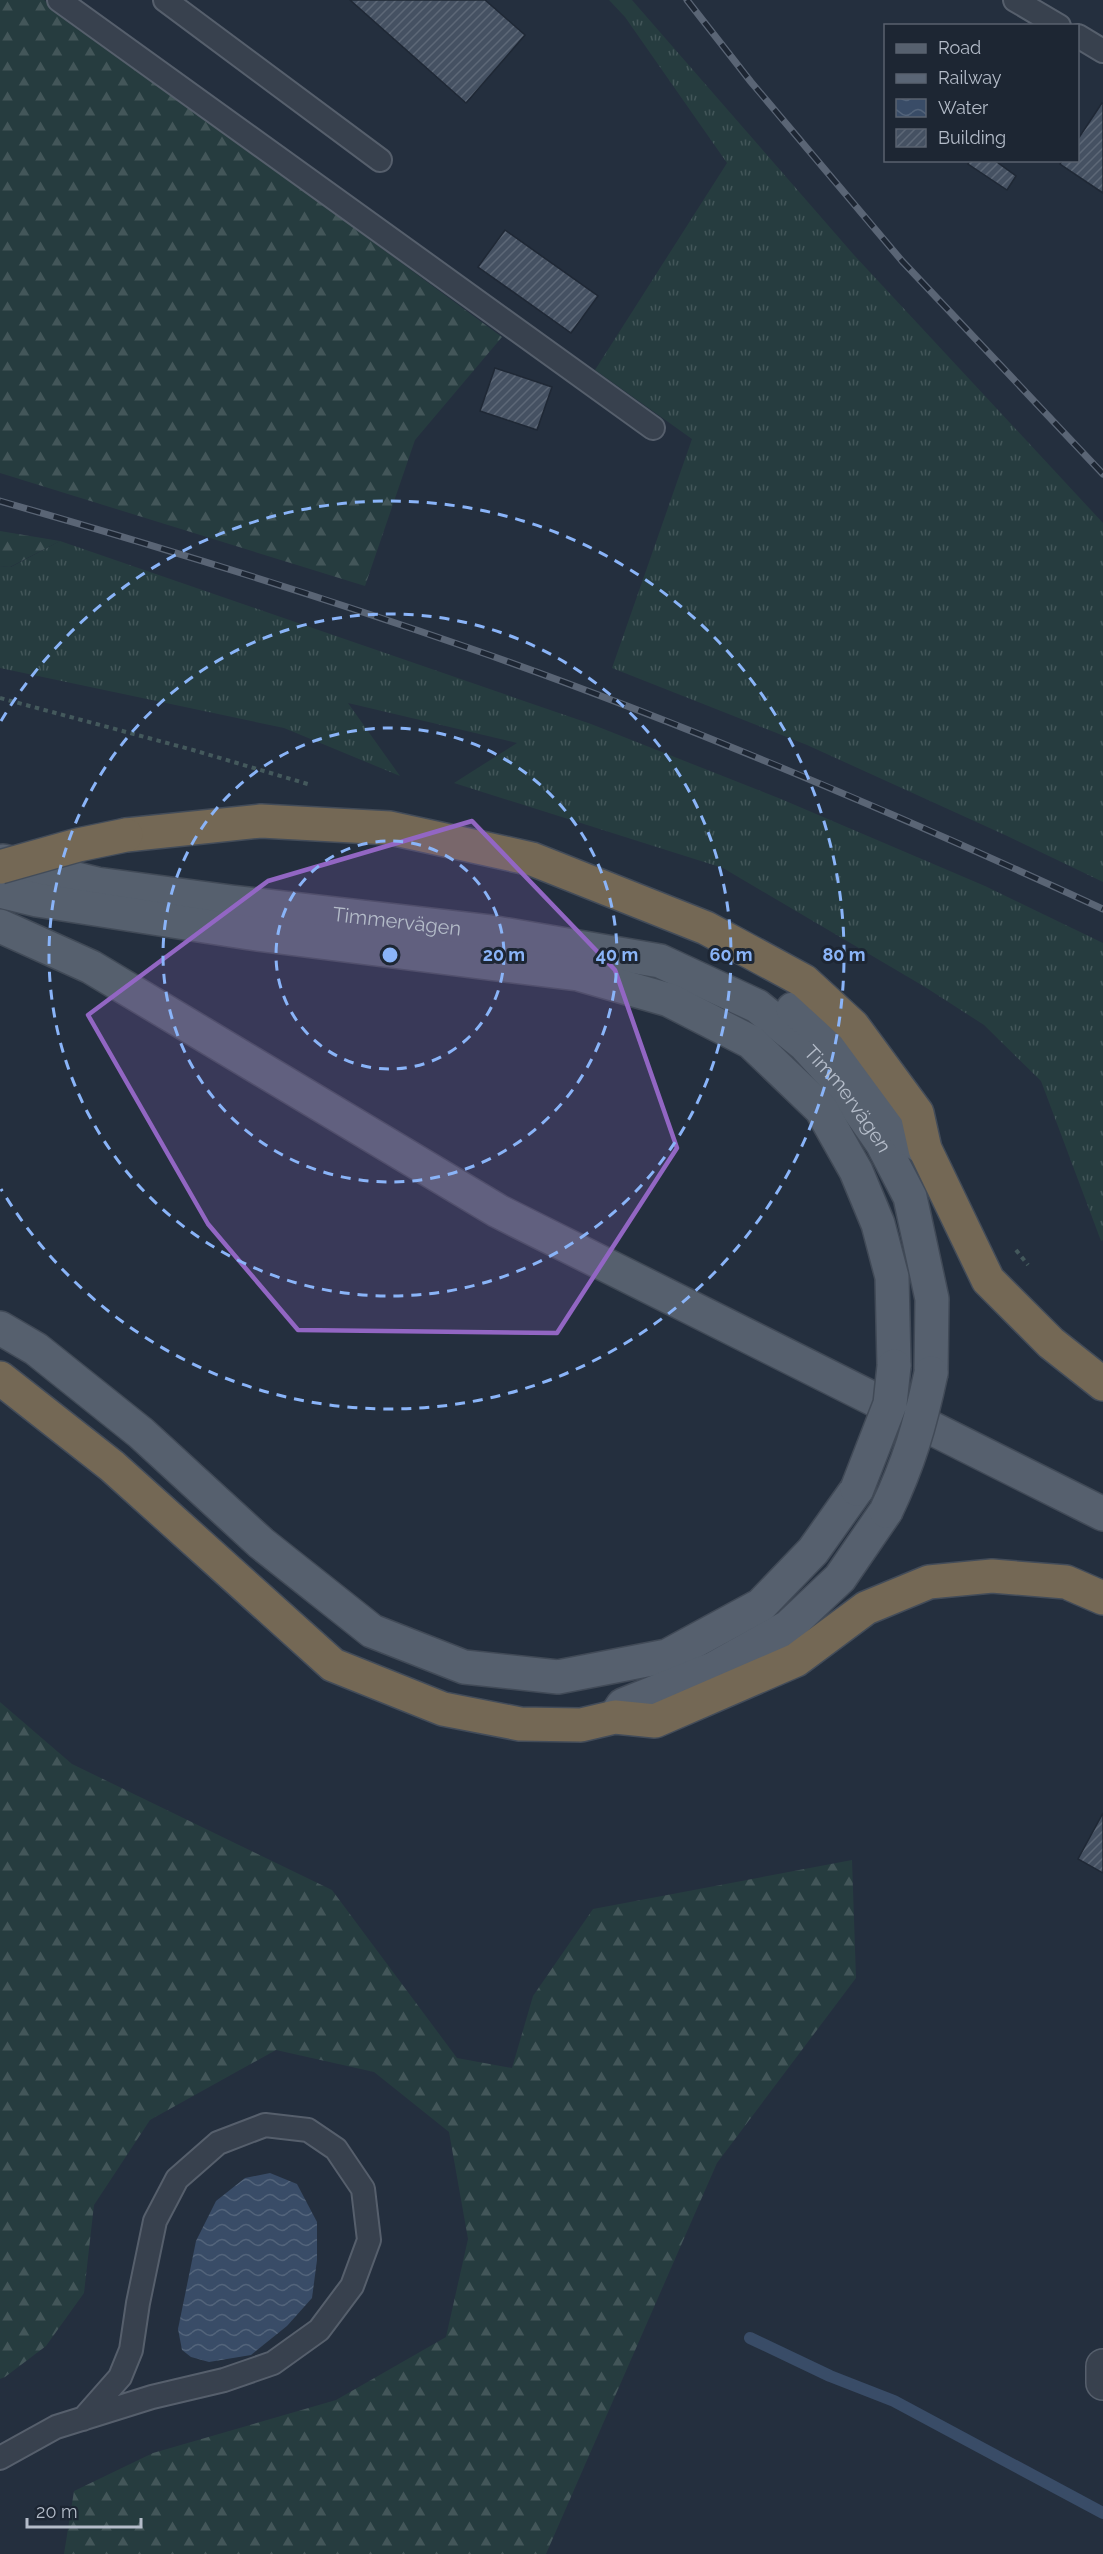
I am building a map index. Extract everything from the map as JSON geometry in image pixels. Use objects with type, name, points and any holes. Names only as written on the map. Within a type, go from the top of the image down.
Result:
[{"type":"highway","points":[[0,867],[78,845],[126,835],[261,821],[390,828],[532,859],[706,928],[804,981],[853,1026],[917,1113],[925,1149],[988,1280],[1051,1343],[1103,1384]]},
{"type":"highway","points":[[0,1378],[112,1466],[333,1665],[444,1708],[520,1724],[581,1725],[615,1717],[655,1721],[796,1660],[866,1608],[929,1582],[992,1576],[1066,1582],[1103,1598]]},
{"type":"main road","name":"Timmervägen","points":[[0,860],[97,884],[490,932],[660,961],[757,1006],[805,1045],[840,1083],[882,1143],[910,1197],[930,1287],[932,1299],[931,1372],[920,1424],[905,1471],[886,1511],[840,1578],[788,1627],[715,1668],[623,1705],[615,1717]]},
{"type":"main road","name":"Timmervägen","points":[[0,891],[37,900],[250,933],[578,974],[669,1000],[752,1042],[821,1109],[856,1171],[878,1224],[892,1277],[894,1366],[890,1404],[856,1489],[813,1551],[761,1605],[667,1656],[558,1677],[464,1667],[372,1631],[261,1543],[141,1433],[36,1349],[0,1328]]},
{"type":"main road","points":[[0,926],[91,967],[498,1211],[1103,1514]]},
{"type":"main road","points":[[660,961],[718,964],[781,999],[835,1041],[910,1139],[925,1149]]},
{"type":"street","points":[[1103,2366],[1103,2383]]},
{"type":"lane","points":[[59,0],[653,428]]},
{"type":"lane","points":[[165,0],[380,159]]},
{"type":"lane","points":[[1015,0],[1056,24]]},
{"type":"lane","points":[[1079,37],[1103,51]]},
{"type":"lane","points":[[0,2458],[56,2427],[152,2397],[224,2380],[273,2363],[319,2330],[352,2286],[369,2240],[363,2189],[336,2149],[308,2130],[265,2125],[218,2143],[177,2179],[155,2221],[131,2350],[120,2377],[83,2418]]},
{"type":"highlighted area","points":[[472,821],[615,970],[677,1148],[557,1333],[298,1330],[208,1224],[88,1015],[268,881]]},
{"type":"green space","points":[[0,0],[44,0],[502,337],[415,440],[365,586],[0,473]]},
{"type":"green space","points":[[609,0],[625,0],[625,17]]},
{"type":"green space","points":[[625,0],[632,0],[854,255],[1103,523],[1103,882],[807,745],[612,668],[692,439],[595,370],[727,163],[625,17]]},
{"type":"green space","points":[[0,531],[60,541],[10,567],[0,566]]},
{"type":"green space","points":[[60,541],[591,724],[781,799],[985,886],[1103,943],[1103,1240],[1101,1241],[1041,1081],[984,1025],[925,987],[723,868],[454,783],[517,743],[348,703],[400,776],[284,728],[0,668],[0,566],[11,567]]},
{"type":"green space","points":[[0,1702],[72,1764],[332,1890],[457,2058],[512,2068],[533,1996],[593,1909],[852,1860],[856,1978],[717,2163],[546,2554],[64,2554],[74,2491],[153,2453],[336,2400],[446,2337],[468,2239],[449,2132],[374,2072],[276,2050],[150,2120],[94,2205],[84,2293],[46,2346],[0,2379]]},
{"type":"water","points":[[270,2173],[297,2184],[317,2222],[317,2260],[312,2298],[287,2326],[251,2355],[209,2362],[191,2357],[182,2350],[178,2329],[196,2241],[216,2201],[245,2178]]},
{"type":"building","points":[[350,0],[485,0],[525,35],[466,103]]},
{"type":"building","points":[[1102,103],[1103,193],[1060,164],[1062,162],[1079,162],[1079,138]]},
{"type":"building","points":[[969,162],[997,162],[1016,176],[1007,190],[968,164]]},
{"type":"building","points":[[505,230],[598,296],[571,333],[478,267]]},
{"type":"building","points":[[495,368],[552,387],[537,430],[480,411]]},
{"type":"building","points":[[1103,1813],[1103,1873],[1078,1859]]},
{"type":"waterway","points":[[750,2338],[830,2376],[894,2401],[1103,2513]]},
{"type":"railway","points":[[687,0],[751,82],[902,261],[1103,474]]},
{"type":"railway","points":[[0,501],[294,590],[550,677],[710,738],[868,804],[1103,909]]}]
